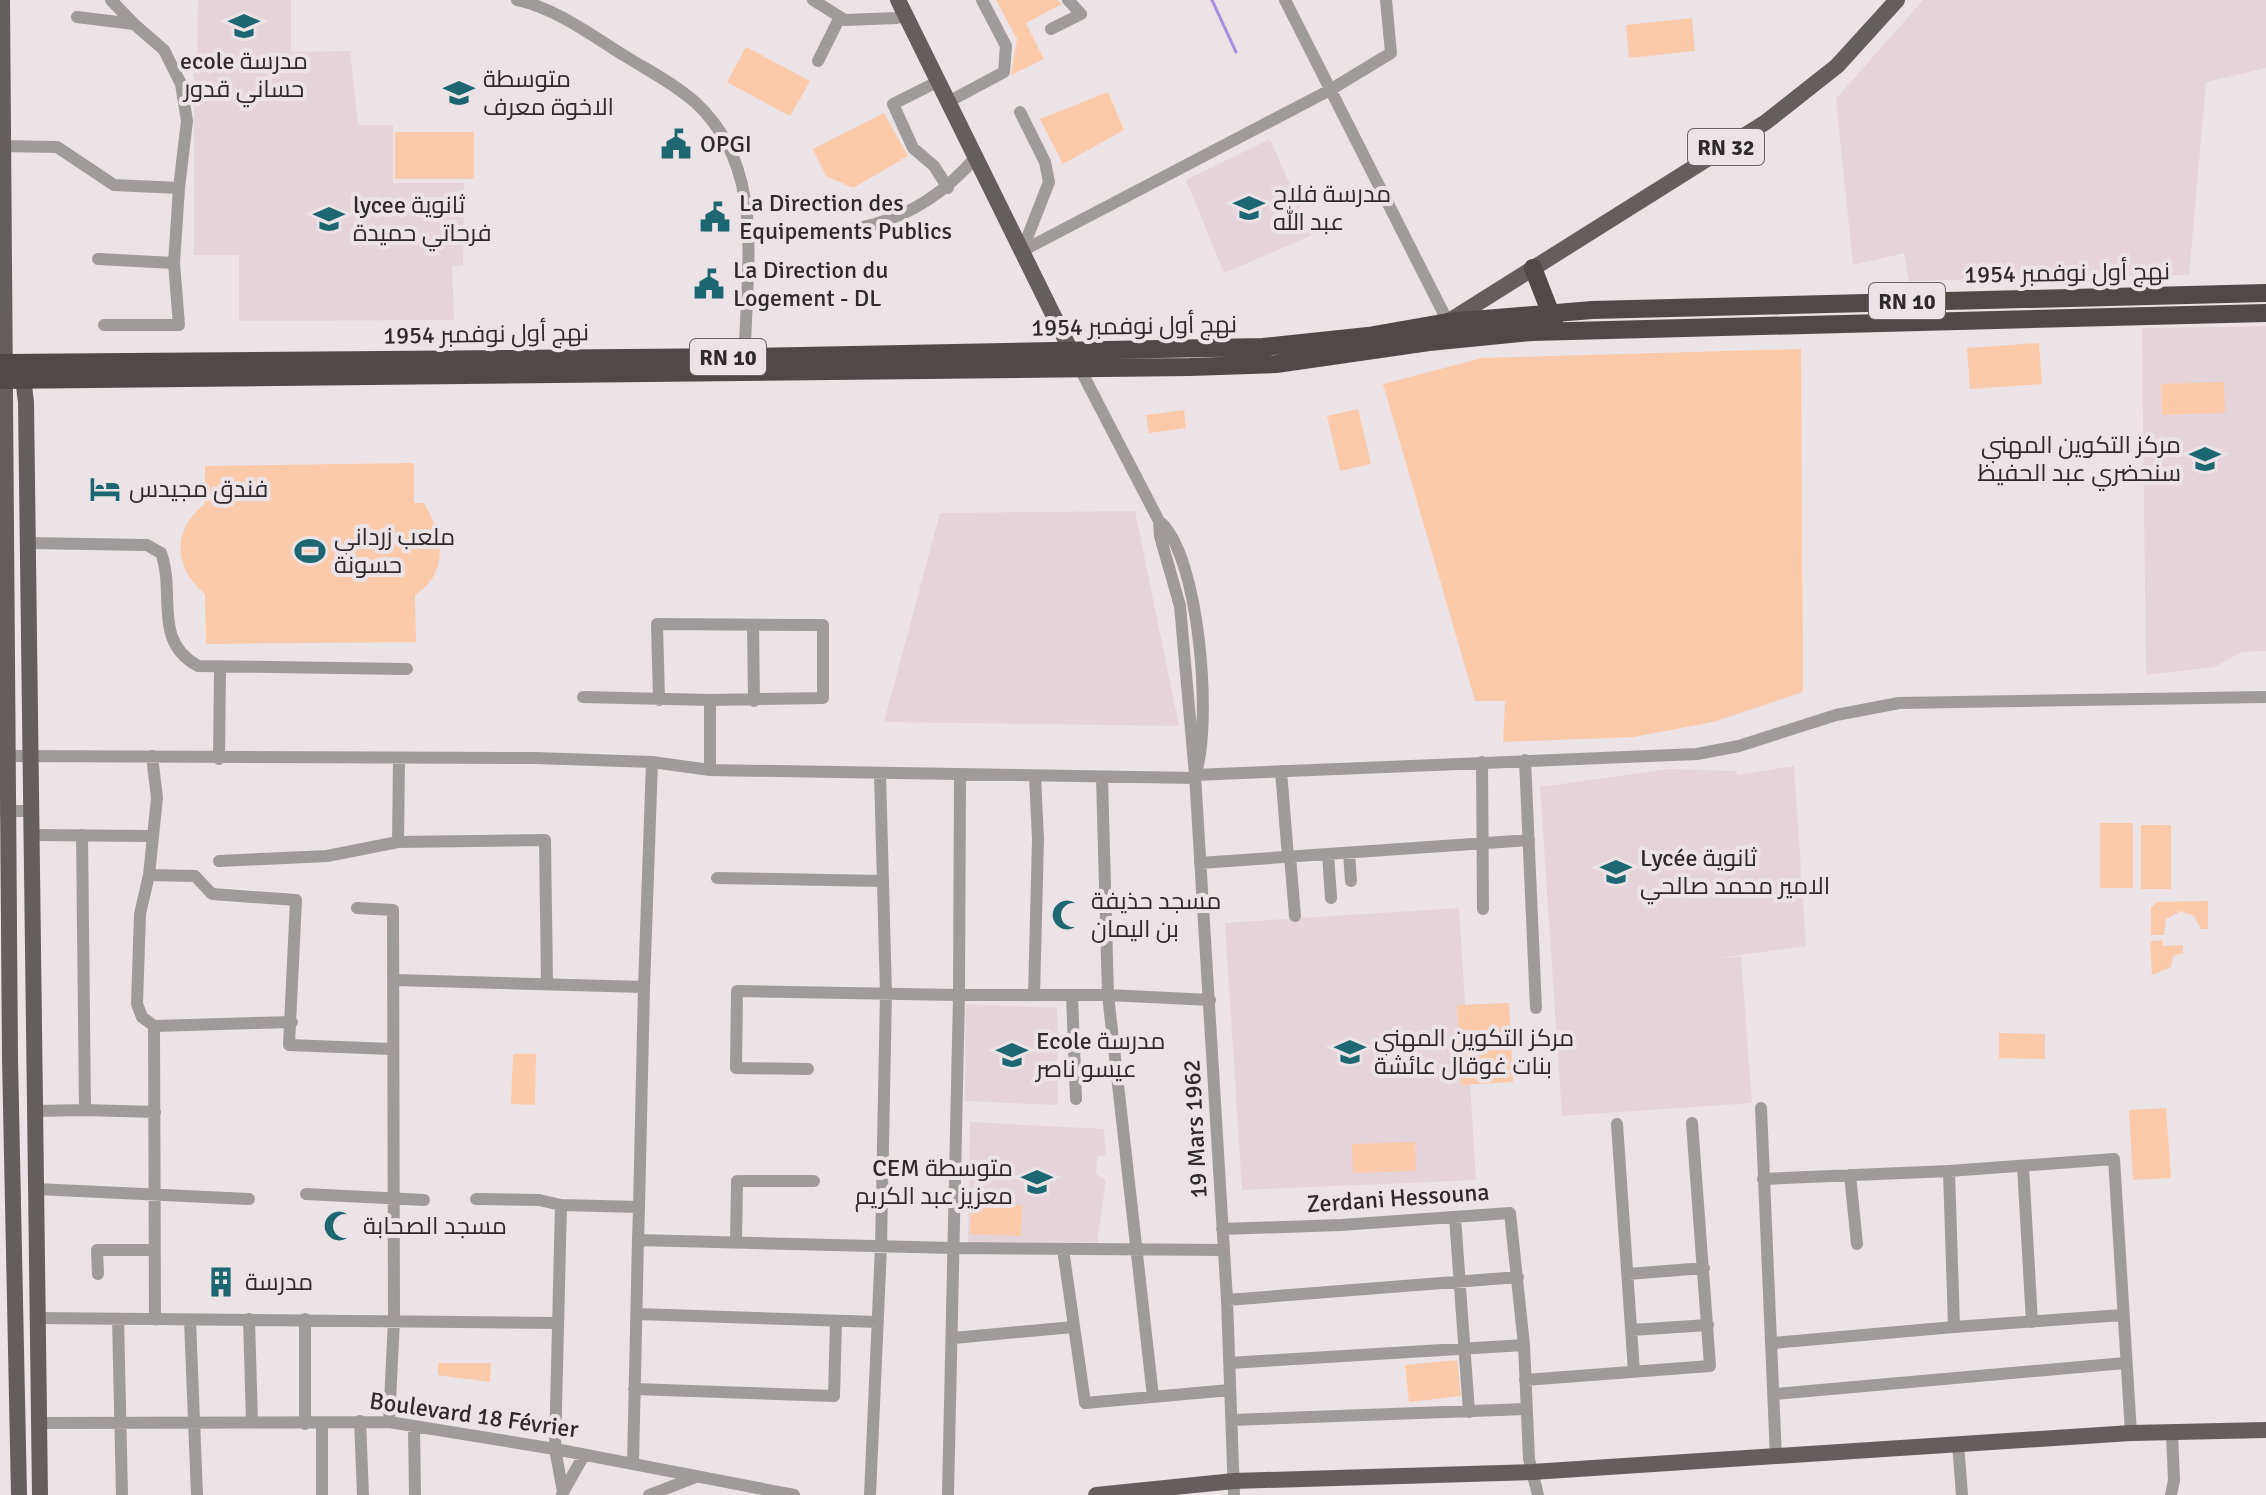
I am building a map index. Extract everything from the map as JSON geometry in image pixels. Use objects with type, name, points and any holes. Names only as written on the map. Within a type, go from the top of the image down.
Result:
[{"type":"highway","points":[[1535,275],[1574,312]]},
{"type":"highway","points":[[1535,275],[1549,314],[1564,332]]},
{"type":"highway","name":"نهج أول نوفمبر 1954","points":[[984,361],[1071,351],[1263,347],[1368,336],[1448,322],[1574,312],[2266,293]]},
{"type":"highway","name":"نهج أول نوفمبر 1954","points":[[6,373],[984,361],[1080,369],[1276,364],[1429,342],[1564,332],[2266,313]]},
{"type":"highway","name":"نهج أول نوفمبر 1954","points":[[594,365],[745,357],[868,362]]},
{"type":"main road","points":[[2,0],[8,756],[4,811],[5,1058],[12,1187],[7,1294],[10,1336],[8,1422],[19,1495]]},
{"type":"main road","points":[[898,0],[1071,351]]},
{"type":"main road","name":"RN 32","points":[[1429,342],[1448,322],[1535,275],[1793,102],[1837,66],[1897,0]]},
{"type":"main road","points":[[6,373],[26,402],[40,1495]]},
{"type":"main road","points":[[7,541],[27,543]]},
{"type":"main road","points":[[12,1187],[36,1188]]},
{"type":"main road","points":[[10,1336],[38,1323]]},
{"type":"main road","name":"Boulevard 18 Février","points":[[8,1422],[39,1423]]},
{"type":"main road","points":[[1096,1495],[1776,1458],[2131,1433],[2266,1430]]},
{"type":"street","points":[[104,325],[179,325],[174,263],[187,121],[181,84],[164,50],[111,0]]},
{"type":"street","points":[[517,0],[555,13],[678,88],[703,110],[738,166],[748,204],[745,357]]},
{"type":"street","points":[[813,0],[845,20],[897,18]]},
{"type":"street","points":[[948,102],[1004,72],[1006,46],[982,0]]},
{"type":"street","points":[[1051,29],[1081,14],[1068,0]]},
{"type":"street","points":[[1285,0],[1448,322]]},
{"type":"street","points":[[1022,251],[1330,90],[1391,53],[1386,0]]},
{"type":"street","points":[[77,17],[134,24]]},
{"type":"street","points":[[818,61],[840,17]]},
{"type":"street","points":[[937,82],[893,104],[913,148],[934,166],[948,188]]},
{"type":"street","points":[[1020,112],[1045,162],[1049,182],[1022,251]]},
{"type":"street","points":[[2,146],[57,147],[114,185],[179,188]]},
{"type":"street","points":[[748,237],[858,230],[948,188],[975,158]]},
{"type":"street","points":[[98,259],[174,263]]},
{"type":"street","name":"19 Mars 1962","points":[[1071,351],[1159,521],[1160,536],[1180,606],[1210,1000],[1234,1488]]},
{"type":"street","points":[[27,543],[147,545],[161,553],[168,635],[186,660],[198,666],[407,669]]},
{"type":"street","points":[[583,697],[659,700],[754,701],[823,698],[823,625],[657,624],[659,700]]},
{"type":"street","points":[[753,625],[754,701]]},
{"type":"street","points":[[219,759],[220,668]]},
{"type":"street","points":[[8,756],[652,762],[710,770],[1102,778],[1195,776],[1711,752],[1836,715],[1899,703],[2266,697]]},
{"type":"street","points":[[710,700],[710,770]]},
{"type":"street","points":[[152,756],[157,798],[149,875],[140,914],[137,1004],[142,1017],[154,1026],[292,1022]]},
{"type":"street","points":[[398,842],[399,759]]},
{"type":"street","points":[[1525,760],[1536,1008]]},
{"type":"street","points":[[633,1464],[652,762]]},
{"type":"street","points":[[1482,762],[1483,909]]},
{"type":"street","points":[[1281,771],[1295,916]]},
{"type":"street","points":[[870,1495],[881,1247],[886,993],[880,774]]},
{"type":"street","points":[[948,1495],[954,1338],[960,774]]},
{"type":"street","points":[[1034,995],[1038,839],[1035,776]]},
{"type":"street","points":[[1102,778],[1108,995],[1153,1397]]},
{"type":"street","points":[[4,811],[30,811]]},
{"type":"street","points":[[30,835],[151,836]]},
{"type":"street","points":[[82,835],[85,1110]]},
{"type":"street","points":[[219,861],[327,856],[398,842],[545,840],[547,983]]},
{"type":"street","points":[[1200,863],[1529,840]]},
{"type":"street","points":[[1349,853],[1351,881]]},
{"type":"street","points":[[1328,854],[1331,898]]},
{"type":"street","points":[[149,875],[195,876],[212,894],[296,900],[289,1045],[391,1049]]},
{"type":"street","points":[[717,878],[883,881]]},
{"type":"street","points":[[357,908],[393,910],[394,1320],[389,1422]]},
{"type":"street","points":[[395,980],[644,987]]},
{"type":"street","points":[[808,1069],[736,1068],[737,991],[1108,995],[1210,1000]]},
{"type":"street","points":[[1072,995],[1076,1099]]},
{"type":"street","points":[[154,1026],[155,1320]]},
{"type":"street","points":[[1761,1108],[1776,1458]]},
{"type":"street","points":[[35,1111],[155,1112]]},
{"type":"street","points":[[1525,1380],[1710,1366],[1692,1123]]},
{"type":"street","points":[[1617,1124],[1634,1372]]},
{"type":"street","points":[[1763,1179],[1949,1171],[2114,1159],[2131,1433]]},
{"type":"street","points":[[2023,1166],[2032,1322]]},
{"type":"street","points":[[1949,1171],[1954,1327]]},
{"type":"street","points":[[1850,1175],[1857,1244]]},
{"type":"street","points":[[736,1242],[737,1181],[814,1181]]},
{"type":"street","points":[[36,1188],[249,1199]]},
{"type":"street","points":[[306,1194],[424,1200]]},
{"type":"street","points":[[476,1199],[639,1207]]},
{"type":"street","points":[[561,1205],[555,1449],[562,1493]]},
{"type":"street","name":"Zerdani Hessouna","points":[[1222,1229],[1510,1213],[1524,1345],[1532,1472],[1538,1495]]},
{"type":"street","points":[[1455,1217],[1469,1412]]},
{"type":"street","points":[[638,1240],[881,1247],[1223,1250]]},
{"type":"street","points":[[1063,1249],[1085,1403],[1230,1390]]},
{"type":"street","points":[[98,1274],[97,1250],[155,1250]]},
{"type":"street","points":[[1628,1274],[1704,1268]]},
{"type":"street","points":[[1227,1300],[1518,1277]]},
{"type":"street","points":[[638,1314],[878,1322]]},
{"type":"street","points":[[1773,1343],[2122,1315]]},
{"type":"street","points":[[118,1319],[122,1495]]},
{"type":"street","points":[[38,1323],[118,1319],[557,1323]]},
{"type":"street","points":[[249,1319],[252,1423]]},
{"type":"street","points":[[305,1319],[305,1424]]},
{"type":"street","points":[[190,1320],[197,1495]]},
{"type":"street","points":[[634,1389],[834,1396],[836,1321]]},
{"type":"street","points":[[1632,1330],[1708,1325]]},
{"type":"street","points":[[954,1338],[1073,1327]]},
{"type":"street","points":[[1229,1363],[1524,1345]]},
{"type":"street","points":[[1775,1394],[2125,1363]]},
{"type":"street","points":[[1232,1420],[1526,1409]]},
{"type":"street","points":[[360,1421],[363,1495]]},
{"type":"street","name":"Boulevard 18 Février","points":[[39,1423],[389,1422],[555,1449],[794,1495]]},
{"type":"street","points":[[322,1424],[322,1495]]},
{"type":"street","points":[[414,1427],[415,1495]]},
{"type":"street","points":[[2171,1495],[2174,1480],[2172,1434]]},
{"type":"street","points":[[1958,1444],[1962,1495]]},
{"type":"street","points":[[562,1493],[584,1455]]},
{"type":"street","points":[[649,1495],[699,1476]]},
{"type":"shaded area","name":"lycee ثانوية فرحاتي حميدة","points":[[198,0],[291,0],[291,52],[350,51],[358,125],[393,125],[393,183],[464,183],[463,265],[452,266],[454,320],[239,321],[239,255],[194,255],[194,57],[197,56]]},
{"type":"shaded area","points":[[996,0],[1057,0],[1062,4],[1026,23],[1044,59],[1011,75],[1017,39]]},
{"type":"shaded area","points":[[1923,0],[2266,0],[2266,68],[2206,82],[2189,275],[1909,281],[1904,253],[1853,265],[1836,99]]},
{"type":"shaded area","points":[[1692,18],[1695,51],[1629,58],[1626,25]]},
{"type":"shaded area","points":[[746,47],[810,81],[790,116],[727,82]]},
{"type":"shaded area","points":[[1108,92],[1124,130],[1063,164],[1040,119]]},
{"type":"shaded area","points":[[884,113],[908,156],[853,188],[826,176],[813,149]]},
{"type":"shaded area","points":[[395,132],[474,132],[474,179],[395,179]]},
{"type":"shaded area","name":"مدرسة فلاح عبد الله","points":[[1270,139],[1312,235],[1224,273],[1186,180]]},
{"type":"shaded area","name":"مركز التكوين المهني سنحضري عبد الحفيظ","points":[[2266,326],[2266,651],[2242,652],[2214,667],[2146,675],[2142,328]]},
{"type":"shaded area","points":[[2039,343],[2042,384],[1970,389],[1967,348]]},
{"type":"shaded area","points":[[1801,349],[1803,692],[1713,722],[1634,737],[1503,742],[1505,701],[1475,701],[1383,384],[1482,358]]},
{"type":"shaded area","points":[[2224,382],[2225,413],[2162,415],[2161,384]]},
{"type":"shaded area","points":[[1358,409],[1371,464],[1340,471],[1327,416]]},
{"type":"shaded area","points":[[1184,410],[1186,428],[1149,433],[1146,415]]},
{"type":"shaded area","name":"ملعب زرداني حسونة","points":[[414,463],[414,503],[424,503],[439,540],[440,552],[434,575],[415,595],[416,642],[206,644],[205,594],[187,573],[181,549],[186,525],[205,504],[205,466]]},
{"type":"shaded area","points":[[1135,511],[1179,726],[884,722],[940,513]]},
{"type":"shaded area","name":"Lycée ثانوية الامير محمد صالحي","points":[[1794,766],[1806,946],[1718,958],[1741,957],[1752,1103],[1562,1116],[1540,787],[1669,769],[1736,771],[1738,775]]},
{"type":"shaded area","points":[[2100,823],[2133,823],[2133,888],[2100,888]]},
{"type":"shaded area","points":[[2141,825],[2171,825],[2171,889],[2141,889]]},
{"type":"shaded area","points":[[2208,901],[2208,929],[2201,929],[2194,916],[2181,911],[2166,919],[2164,935],[2151,935],[2151,907],[2157,902]]},
{"type":"shaded area","name":"مركز التكوين المهني بنات غوقال عائشة","points":[[1459,908],[1476,1180],[1242,1190],[1225,923]]},
{"type":"shaded area","points":[[2162,940],[2163,946],[2183,945],[2183,953],[2173,956],[2171,967],[2152,975],[2150,941]]},
{"type":"shaded area","points":[[1509,1003],[1513,1082],[1461,1085],[1457,1005]]},
{"type":"shaded area","name":"Ecole مدرسة عيسو ناصر","points":[[966,1004],[1057,1008],[1058,1105],[965,1101]]},
{"type":"shaded area","points":[[1999,1033],[2045,1034],[2045,1059],[1999,1058]]},
{"type":"shaded area","points":[[513,1054],[536,1054],[535,1105],[511,1104]]},
{"type":"shaded area","points":[[2166,1108],[2171,1178],[2133,1180],[2129,1110]]},
{"type":"shaded area","name":"CEM متوسطة معزيز عبد الكريم","points":[[970,1122],[1104,1129],[1106,1156],[1097,1156],[1096,1174],[1106,1180],[1097,1243],[968,1242]]},
{"type":"shaded area","points":[[1415,1142],[1416,1171],[1353,1173],[1352,1144]]},
{"type":"shaded area","points":[[971,1204],[1022,1205],[1021,1236],[970,1234]]},
{"type":"shaded area","points":[[1457,1360],[1461,1396],[1409,1402],[1405,1365]]},
{"type":"shaded area","points":[[438,1363],[491,1363],[490,1382],[438,1375]]},
{"type":"waterway","points":[[1212,0],[1236,52]]},
{"type":"place","name":"ecole مدرسة حساني قدور","points":[[244,26]]},
{"type":"place","name":"متوسطة الاخوة معرف","points":[[459,93]]},
{"type":"place","name":"OPGI","points":[[676,144]]},
{"type":"place","name":"مدرسة فلاح عبد الله","points":[[1249,208]]},
{"type":"place","name":"La Direction des Equipements Publics","points":[[715,217]]},
{"type":"place","name":"lycee ثانوية فرحاتي حميدة","points":[[329,219]]},
{"type":"place","name":"La Direction du Logement - DL","points":[[709,284]]},
{"type":"place","name":"مركز التكوين المهني سنحضري عبد الحفيظ","points":[[2205,459]]},
{"type":"place","name":"فندق مجيدس","points":[[105,489]]},
{"type":"place","name":"ملعب زرداني حسونة","points":[[310,551]]},
{"type":"place","name":"Lycée ثانوية الامير محمد صالحي","points":[[1616,872]]},
{"type":"place","name":"مسجد حذيفة بن اليمان","points":[[1067,915]]},
{"type":"place","name":"مركز التكوين المهني بنات غوقال عائشة","points":[[1350,1052]]},
{"type":"place","name":"Ecole مدرسة عيسو ناصر","points":[[1012,1055]]},
{"type":"place","name":"CEM متوسطة معزيز عبد الكريم","points":[[1037,1182]]},
{"type":"place","name":"مسجد الصحابة","points":[[339,1226]]},
{"type":"place","name":"مدرسة","points":[[221,1282]]}]
